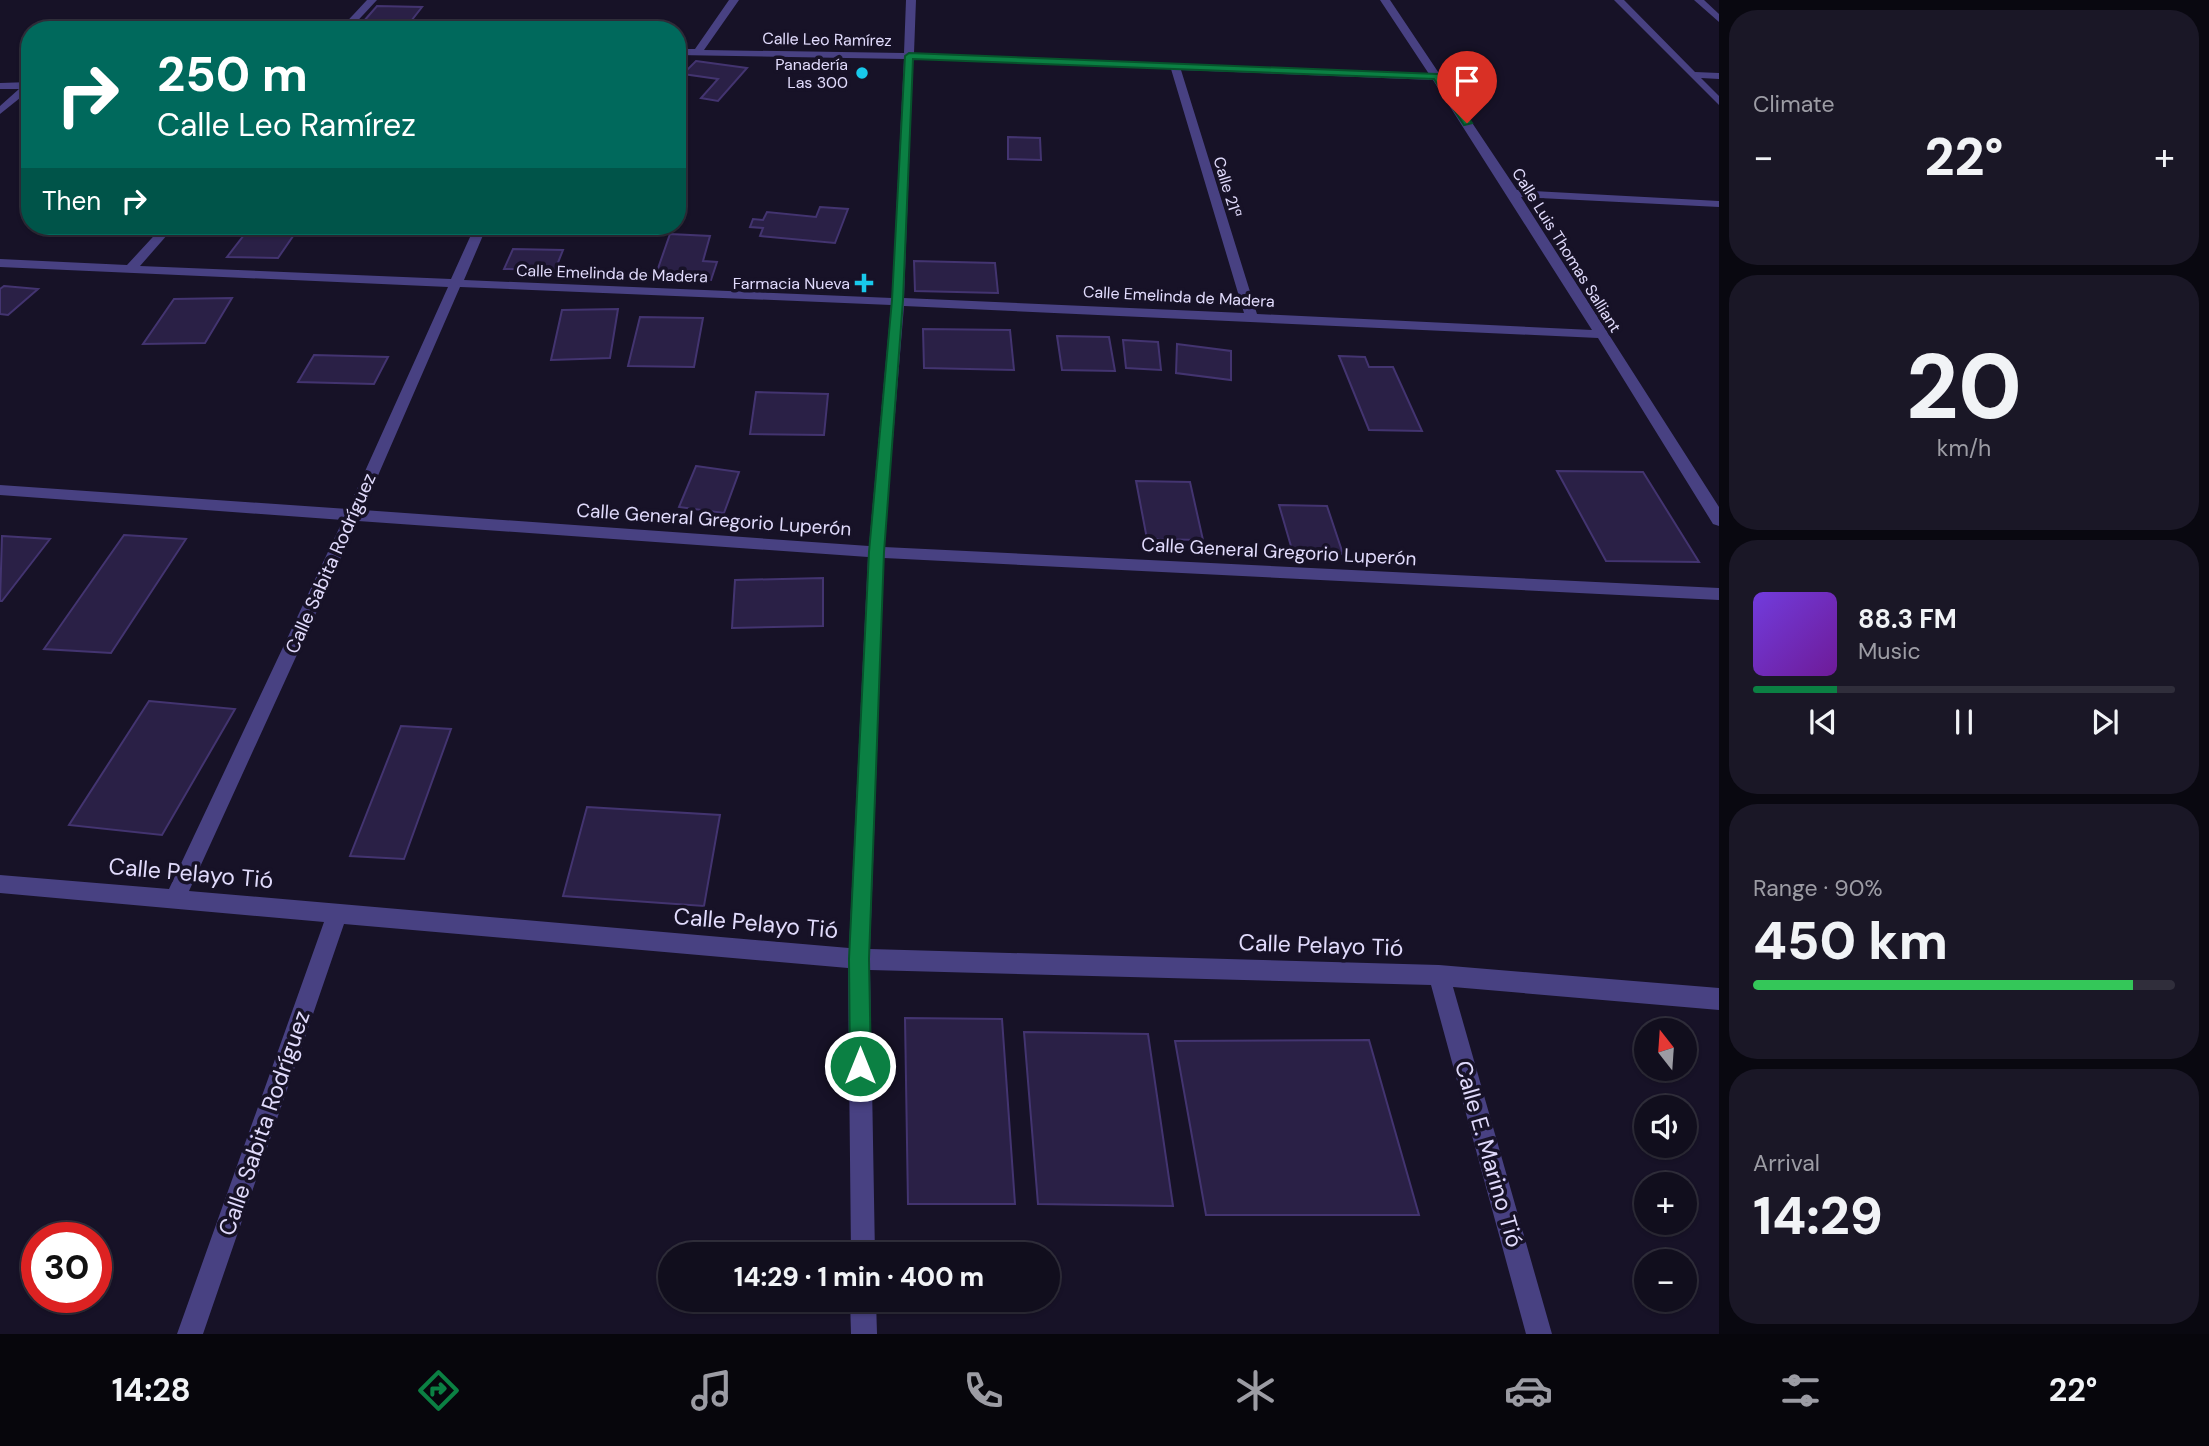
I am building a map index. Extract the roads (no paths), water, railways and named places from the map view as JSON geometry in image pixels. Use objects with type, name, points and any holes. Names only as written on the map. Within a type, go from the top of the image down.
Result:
[{"type":"street","points":[[352,21],[372,0]]},
{"type":"street","points":[[697,52],[734,0]]},
{"type":"street","points":[[863,1242],[859,959],[876,552],[898,300],[911,0]]},
{"type":"street","name":"Calle Luis Thomas Salliant","points":[[1385,0],[1513,192],[1719,520]]},
{"type":"street","points":[[1619,0],[1719,102]]},
{"type":"street","points":[[1699,0],[1719,19]]},
{"type":"street","name":"Calle Leo Ramírez","points":[[686,52],[909,56],[1437,77]]},
{"type":"street","name":"Calle 21ª","points":[[1175,66],[1251,316]]},
{"type":"street","points":[[1693,75],[1719,76]]},
{"type":"street","points":[[0,86],[21,85]]},
{"type":"street","points":[[0,111],[21,92]]},
{"type":"street","points":[[1513,192],[1719,204]]},
{"type":"street","points":[[130,269],[161,235]]},
{"type":"street","name":"Calle Sabita Rodríguez","points":[[175,898],[354,513],[452,285],[477,235]]},
{"type":"street","name":"Calle Emelinda de Madera","points":[[0,263],[452,285],[898,300],[1600,334]]},
{"type":"street","name":"Calle General Gregorio Luperón","points":[[0,490],[876,552],[1719,594]]},
{"type":"street","name":"Calle Pelayo Tió","points":[[0,884],[859,959],[1439,975],[1719,999]]},
{"type":"street","name":"Calle Sabita Rodríguez","points":[[190,1334],[338,912]]},
{"type":"street","name":"Calle E. Marino Tió","points":[[1439,975],[1539,1334]]},
{"type":"street","points":[[863,1312],[864,1334]]},
{"type":"place","name":"Panadería Las 300","points":[[862,73]]},
{"type":"place","name":"Farmacia Nueva","points":[[864,283]]}]
